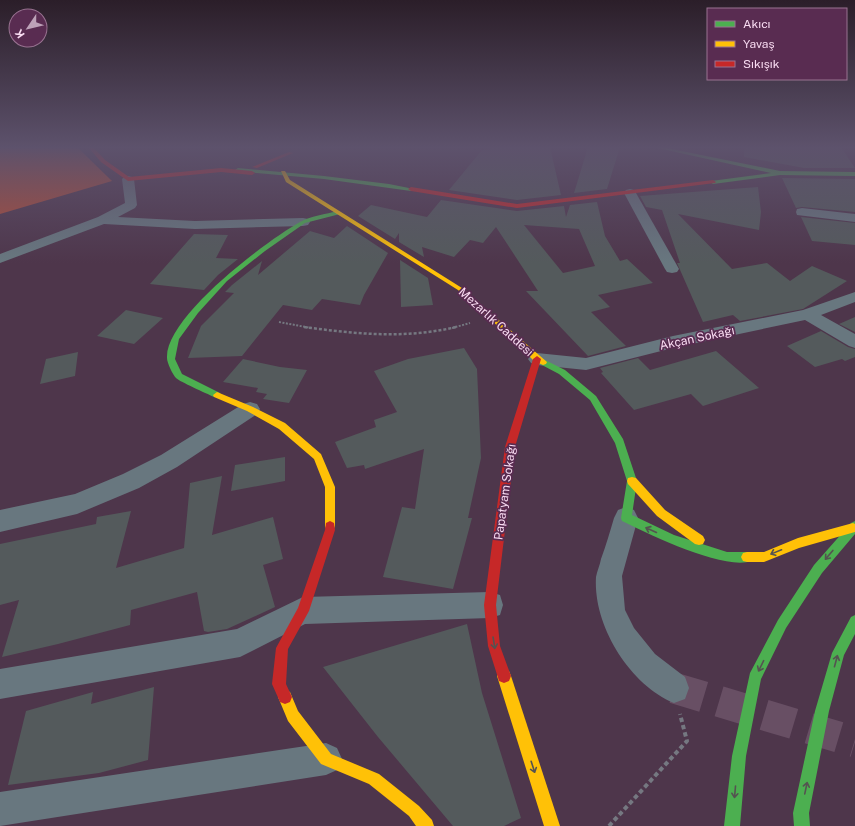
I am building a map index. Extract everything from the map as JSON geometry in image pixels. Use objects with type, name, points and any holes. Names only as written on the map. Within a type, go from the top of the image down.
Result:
[{"type":"main road","name":"Mezarlık Caddesi","points":[[296,186],[460,289],[517,339],[536,359],[562,372],[593,398],[620,442],[632,481],[626,518]]},
{"type":"main road","points":[[324,186],[319,187],[314,193],[338,213]]},
{"type":"main road","points":[[387,186],[517,206],[686,186]]},
{"type":"main road","points":[[338,213],[303,222],[263,250],[225,280],[195,311],[175,339],[171,359],[179,376],[197,386],[250,409],[282,426],[318,457],[330,486],[330,530],[303,611],[282,648],[279,684],[293,716],[326,759],[374,779],[414,811],[426,826]]},
{"type":"main road","name":"Papatyam Sokağı","points":[[536,359],[510,447],[490,605],[494,646],[552,826]]},
{"type":"main road","points":[[632,481],[661,513],[692,537],[727,557]]},
{"type":"main road","points":[[626,518],[672,539],[727,557],[764,557],[798,543],[854,527]]},
{"type":"main road","points":[[732,826],[739,756],[755,678],[782,624],[818,569],[854,527]]},
{"type":"main road","points":[[802,826],[801,813],[822,711],[838,653],[855,621]]},
{"type":"street","points":[[0,259],[103,220],[131,205],[129,186]]},
{"type":"street","points":[[630,193],[672,269]]},
{"type":"street","points":[[802,212],[855,218]]},
{"type":"street","points":[[103,220],[196,225],[303,222]]},
{"type":"street","name":"Akçan Sokağı","points":[[536,359],[586,364],[673,342],[807,314],[855,297]]},
{"type":"street","points":[[807,314],[855,342]]},
{"type":"street","points":[[0,521],[77,504],[132,480],[169,460],[250,409]]},
{"type":"street","name":"Mezarlık Caddesi","points":[[626,518],[608,576],[612,611],[624,638],[645,664],[674,688]]},
{"type":"street","points":[[0,684],[240,643],[303,611],[490,605]]},
{"type":"street","points":[[0,809],[326,759]]},
{"type":"path","points":[[279,322],[320,330],[375,335],[417,334],[463,325],[492,316]]},
{"type":"path","points":[[609,826],[687,741],[680,714]]},
{"type":"shaded area","points":[[0,186],[97,186],[0,214]]},
{"type":"building","points":[[453,186],[559,186],[561,195],[517,200],[449,190]]},
{"type":"building","points":[[576,186],[608,186],[607,189],[574,193]]},
{"type":"building","points":[[786,186],[855,186],[855,212],[802,207],[796,208]]},
{"type":"building","points":[[758,187],[761,212],[759,230],[678,214],[732,269],[767,263],[790,281],[812,266],[847,281],[803,309],[740,321],[733,315],[703,322],[677,263],[680,263],[662,210],[646,207],[640,196]]},
{"type":"building","points":[[441,200],[517,211],[564,206],[566,217],[570,205],[597,202],[605,236],[620,261],[627,259],[653,283],[598,295],[610,307],[591,312],[626,346],[588,356],[526,291],[538,291],[496,227],[483,243],[470,240],[454,257],[422,247],[424,257],[399,242],[399,233],[395,239],[358,216],[371,205],[427,217]],"holes":[[[524,225],[579,229],[595,266],[563,273]]]},
{"type":"building","points":[[801,217],[855,223],[855,245],[812,241]]},
{"type":"building","points":[[347,226],[388,253],[364,295],[360,305],[322,299],[312,310],[283,305],[242,356],[188,358],[201,326],[234,293],[225,292],[232,285],[262,261],[258,275],[310,231],[334,238]]},
{"type":"building","points":[[194,234],[228,235],[216,258],[238,259],[218,275],[204,290],[150,284]]},
{"type":"building","points":[[400,260],[428,278],[433,305],[401,307]]},
{"type":"building","points":[[126,310],[163,318],[134,344],[97,336]]},
{"type":"building","points":[[855,317],[855,332],[839,324]]},
{"type":"building","points":[[821,331],[848,347],[855,349],[855,357],[845,361],[842,359],[815,367],[787,346]]},
{"type":"building","points":[[464,348],[477,369],[481,458],[468,518],[472,518],[453,589],[383,577],[402,507],[415,509],[424,449],[365,469],[364,465],[347,468],[335,442],[376,427],[374,420],[397,412],[374,371],[408,359]]},
{"type":"building","points":[[716,351],[759,388],[703,406],[691,394],[634,410],[601,373],[603,372],[600,368],[638,358],[650,370]]},
{"type":"building","points":[[78,352],[75,376],[40,384],[46,359]]},
{"type":"building","points":[[243,359],[280,367],[307,370],[289,403],[263,399],[267,394],[256,392],[258,388],[223,382]]},
{"type":"building","points":[[285,457],[285,481],[231,491],[235,465]]},
{"type":"building","points":[[222,476],[212,535],[273,517],[283,559],[263,565],[275,607],[227,629],[208,632],[204,631],[197,592],[131,610],[130,625],[2,657],[19,600],[0,605],[0,544],[96,524],[97,517],[131,511],[116,568],[184,548],[190,483]]},
{"type":"building","points":[[467,624],[482,693],[521,818],[504,826],[453,826],[378,737],[323,667]]},
{"type":"building","points":[[154,687],[148,760],[99,773],[8,785],[26,711],[93,692],[91,704]]},
{"type":"tunnel","points":[[674,688],[855,742]]},
{"type":"traffic: fast","points":[[386,186],[411,189]]},
{"type":"traffic: fast","points":[[217,395],[179,376],[171,359],[175,339],[195,311],[225,280],[263,250],[303,222],[338,213]]},
{"type":"traffic: fast","points":[[543,362],[562,372],[593,398],[620,442],[632,481],[626,518],[672,539],[727,557],[747,557]]},
{"type":"traffic: fast","points":[[732,826],[739,756],[755,678],[782,624],[818,569],[855,526]]},
{"type":"traffic: fast","points":[[802,826],[801,813],[822,711],[838,653],[855,621]]},
{"type":"traffic: slow","points":[[295,186],[460,289],[517,339],[537,359],[543,362]]},
{"type":"traffic: slow","points":[[217,395],[250,409],[282,426],[318,457],[330,487],[330,526]]},
{"type":"traffic: slow","points":[[632,481],[661,513],[699,540]]},
{"type":"traffic: slow","points":[[747,557],[764,557],[798,543],[853,528]]},
{"type":"traffic: slow","points":[[504,676],[552,826]]},
{"type":"traffic: slow","points":[[285,697],[293,716],[326,759],[374,779],[414,811],[426,826]]},
{"type":"traffic: jam","points":[[411,189],[517,206],[684,186]]},
{"type":"traffic: jam","points":[[504,676],[494,646],[490,605],[510,447],[537,359]]},
{"type":"traffic: jam","points":[[285,697],[279,684],[282,648],[303,611],[330,530],[330,526]]}]
